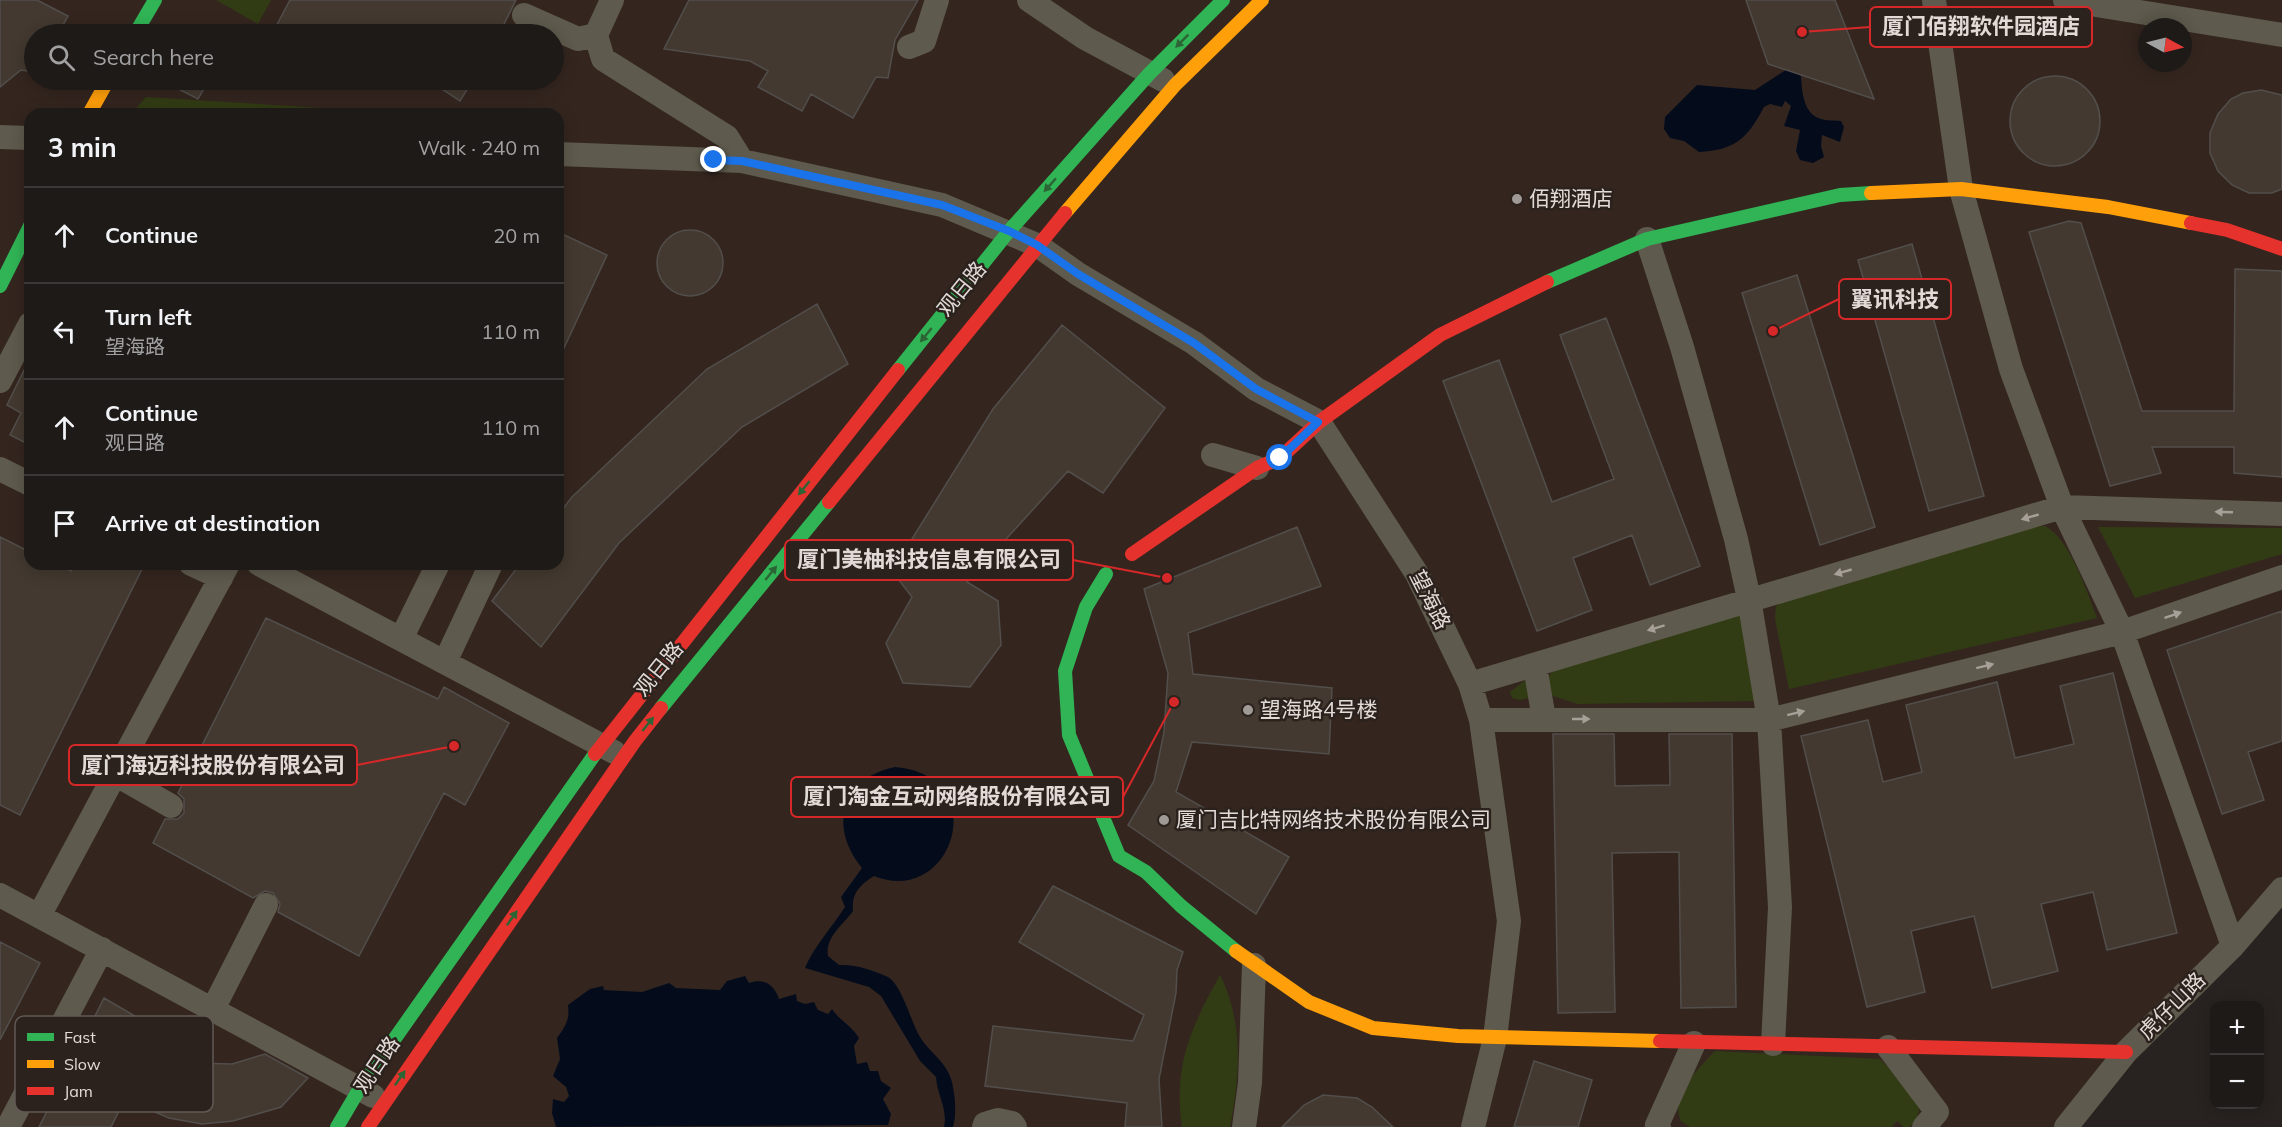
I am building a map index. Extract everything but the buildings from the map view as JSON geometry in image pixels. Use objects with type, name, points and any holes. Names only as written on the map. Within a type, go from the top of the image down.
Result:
[{"type":"street","points":[[141,24],[154,0]]},
{"type":"street","points":[[612,0],[596,35],[603,59],[727,136],[742,161]]},
{"type":"street","points":[[909,47],[924,41],[938,0]]},
{"type":"street","points":[[1029,0],[1085,38],[1149,74],[1175,85]]},
{"type":"street","name":"观日路","points":[[337,1127],[360,1088],[599,745],[1009,231],[1149,74],[1223,0]]},
{"type":"street","name":"观日路","points":[[368,1127],[624,758],[1037,245],[1175,85],[1262,0]]},
{"type":"street","points":[[1934,0],[1961,189],[2012,369],[2062,507],[2122,632],[2233,946]]},
{"type":"street","points":[[2065,0],[2282,35]]},
{"type":"street","points":[[524,15],[544,24]]},
{"type":"street","points":[[564,33],[578,39],[596,35]]},
{"type":"street","points":[[92,108],[102,90]]},
{"type":"street","points":[[0,137],[24,138]]},
{"type":"street","points":[[564,154],[742,161],[942,205],[1009,231],[1037,245]]},
{"type":"street","points":[[1132,554],[1257,468],[1280,458],[1318,422],[1440,335],[1531,289],[1647,239],[1840,195],[1961,189],[2108,207],[2227,230],[2282,249]]},
{"type":"street","points":[[0,286],[24,238]]},
{"type":"street","points":[[1647,239],[1708,436],[1749,599],[1769,720],[1780,907],[1773,1044]]},
{"type":"street","name":"望海路","points":[[1037,245],[1078,274],[1194,343],[1256,389],[1318,422],[1417,574],[1470,684],[1480,720],[1509,921],[1495,1038],[1473,1127]]},
{"type":"street","points":[[0,381],[24,335]]},
{"type":"street","points":[[1213,455],[1257,468]]},
{"type":"street","points":[[0,469],[24,481]]},
{"type":"street","points":[[1470,684],[2062,507],[2282,514]]},
{"type":"street","points":[[270,570],[624,758]]},
{"type":"street","points":[[401,639],[435,570]]},
{"type":"street","points":[[444,662],[488,570]]},
{"type":"street","points":[[39,916],[224,571]]},
{"type":"street","points":[[1106,574],[1086,607],[1065,671],[1069,735],[1088,786],[1119,856],[1146,872],[1181,906],[1254,965],[1309,1002],[1374,1028],[1495,1038],[2126,1052]]},
{"type":"street","points":[[1480,720],[1769,720],[2122,632],[2282,578]]},
{"type":"street","points":[[1534,666],[1544,719]]},
{"type":"street","points":[[115,774],[171,806]]},
{"type":"street","name":"虎仔山路","points":[[2066,1127],[2126,1052],[2233,946],[2282,890]]},
{"type":"street","points":[[0,894],[384,1101]]},
{"type":"street","points":[[213,1010],[266,905]]},
{"type":"street","points":[[67,1016],[102,949]]},
{"type":"street","points":[[1244,1127],[1250,1083],[1254,965]]},
{"type":"street","points":[[1657,1126],[1694,1043]]},
{"type":"street","points":[[1887,1047],[1937,1113],[1924,1127]]},
{"type":"street","points":[[8,1127],[16,1112]]},
{"type":"street","points":[[984,1127],[985,1124],[998,1120],[1012,1123],[1015,1127]]},
{"type":"shaded area","points":[[0,0],[2282,0],[2282,874],[2059,1127],[0,1127]]},
{"type":"green space","points":[[216,0],[271,0],[258,24]]},
{"type":"green space","points":[[146,97],[323,108],[136,108]]},
{"type":"green space","points":[[2045,526],[2054,533],[2070,554],[2097,618],[1789,689],[1775,619],[1776,606],[1785,599],[2030,527]]},
{"type":"green space","points":[[2098,527],[2282,528],[2282,554],[2135,598]]},
{"type":"green space","points":[[1740,611],[1759,695],[1753,701],[1578,704],[1550,695],[1548,678],[1553,670]]},
{"type":"green space","points":[[1524,681],[1532,681],[1537,696],[1520,700],[1512,698],[1510,692]]},
{"type":"green space","points":[[1220,975],[1233,1012],[1238,1050],[1238,1069],[1230,1127],[1182,1127],[1180,1085],[1182,1066],[1193,1030]]},
{"type":"green space","points":[[1715,1051],[1880,1059],[1921,1101],[1917,1119],[1910,1127],[1904,1127],[1897,1121],[1891,1127],[1690,1127],[1681,1121],[1678,1112],[1682,1092]]},
{"type":"water","points":[[1789,68],[1801,76],[1805,101],[1810,112],[1821,119],[1841,121],[1844,127],[1840,142],[1822,135],[1821,146],[1824,157],[1813,163],[1800,160],[1796,151],[1800,130],[1784,126],[1791,106],[1785,101],[1782,107],[1770,104],[1764,107],[1752,127],[1739,141],[1722,149],[1699,152],[1684,141],[1670,138],[1664,129],[1665,117],[1697,85],[1755,90]]},
{"type":"water","points":[[895,767],[926,775],[945,792],[953,813],[952,837],[942,858],[925,874],[902,881],[874,876],[861,886],[853,899],[853,911],[829,943],[828,956],[839,965],[851,965],[870,970],[893,981],[920,1037],[950,1075],[955,1104],[953,1127],[944,1127],[945,1114],[936,1077],[920,1061],[881,996],[869,987],[805,968],[808,960],[845,907],[841,897],[862,868],[851,852],[845,836],[843,821],[846,806],[852,793],[862,782],[877,773]]},
{"type":"water","points":[[745,976],[749,983],[759,981],[771,986],[779,999],[796,994],[797,1001],[805,1004],[814,1002],[818,1010],[828,1014],[832,1009],[853,1030],[859,1038],[854,1046],[857,1064],[867,1062],[870,1071],[878,1071],[881,1081],[891,1088],[883,1099],[891,1114],[888,1125],[556,1127],[552,1113],[553,1099],[564,1102],[569,1096],[566,1087],[553,1076],[560,1059],[557,1038],[566,1023],[568,1005],[590,989],[603,986],[604,990],[642,992],[669,983],[676,988],[720,990],[727,981]]},
{"type":"traffic: fast","points":[[141,24],[155,0]]},
{"type":"traffic: fast","points":[[898,370],[1009,231],[1149,74],[1223,0]]},
{"type":"traffic: fast","points":[[1547,282],[1647,239],[1840,195],[1871,193]]},
{"type":"traffic: fast","points":[[0,286],[24,238]]},
{"type":"traffic: fast","points":[[661,708],[829,502]]},
{"type":"traffic: fast","points":[[1106,574],[1086,607],[1065,671],[1069,735],[1119,856],[1146,872],[1181,906],[1236,951]]},
{"type":"traffic: fast","points":[[337,1127],[360,1088],[595,754]]},
{"type":"traffic: slow","points":[[1065,213],[1175,85],[1262,0]]},
{"type":"traffic: slow","points":[[92,108],[102,90]]},
{"type":"traffic: slow","points":[[1871,193],[1961,189],[2108,207],[2191,223]]},
{"type":"traffic: slow","points":[[1236,951],[1309,1002],[1373,1028],[1458,1036],[1660,1041]]},
{"type":"traffic: jam","points":[[829,502],[1065,213]]},
{"type":"traffic: jam","points":[[2191,223],[2227,230],[2282,249]]},
{"type":"traffic: jam","points":[[1132,554],[1257,468],[1280,458],[1319,422],[1440,335],[1547,282]]},
{"type":"traffic: jam","points":[[595,754],[898,370]]},
{"type":"traffic: jam","points":[[368,1127],[635,741],[661,708]]},
{"type":"traffic: jam","points":[[1660,1041],[2126,1052]]},
{"type":"place","name":"厦门佰翔软件园酒店","points":[[1802,32]]},
{"type":"place","name":"佰翔酒店","points":[[1517,199]]},
{"type":"place","name":"翼讯科技","points":[[1773,331]]},
{"type":"place","name":"厦门美柚科技信息有限公司","points":[[1167,578]]},
{"type":"place","name":"厦门淘金互动网络股份有限公司","points":[[1174,702]]},
{"type":"place","name":"望海路4号楼","points":[[1248,710]]},
{"type":"place","name":"厦门海迈科技股份有限公司","points":[[454,746]]},
{"type":"place","name":"厦门吉比特网络技术股份有限公司","points":[[1164,820]]},
{"type":"route","points":[[714,160],[742,161],[942,205],[1009,231],[1037,245],[1078,274],[1194,343],[1256,389],[1318,422],[1280,458]]}]
